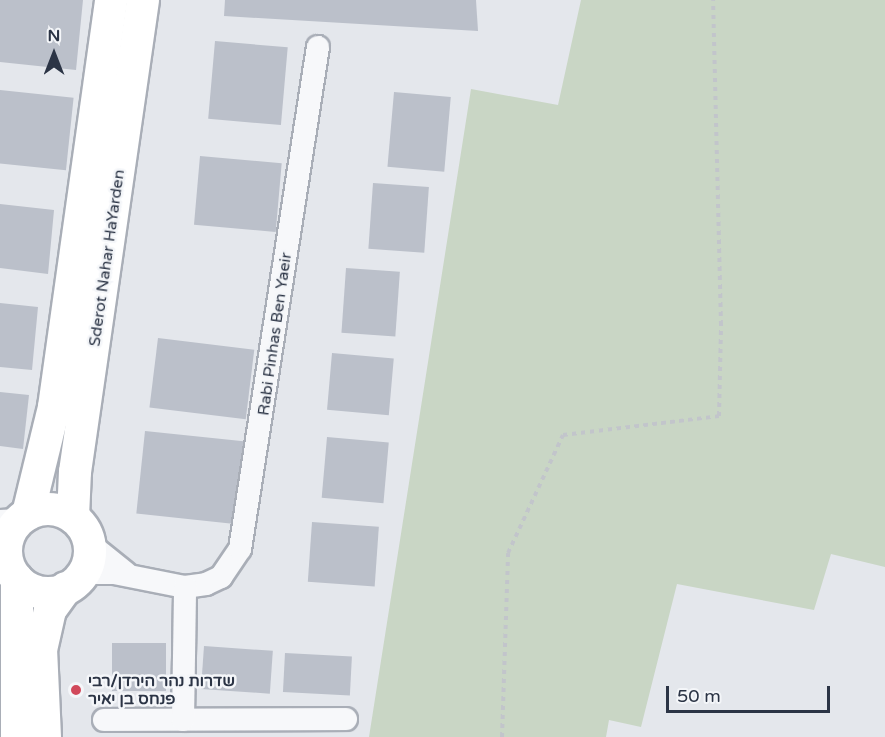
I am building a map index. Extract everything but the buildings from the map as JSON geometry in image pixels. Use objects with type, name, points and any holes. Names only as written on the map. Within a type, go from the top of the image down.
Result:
[{"type":"main road","name":"Sderot Nahar HaYarden","points":[[16,518],[54,407],[111,0]]},
{"type":"main road","name":"Sderot Nahar HaYarden","points":[[73,517],[75,472],[143,0]]},
{"type":"main road","points":[[17,737],[6,548],[16,518],[51,509],[73,517],[80,568],[50,610],[41,650],[45,737]]},
{"type":"main road","points":[[9,571],[40,592],[80,568]]},
{"type":"street","name":"Rabi Pinhas Ben Yaeir","points":[[80,568],[185,586],[221,578],[245,533],[318,47]]},
{"type":"street","points":[[183,720],[185,586]]},
{"type":"street","points":[[104,720],[346,718]]},
{"type":"path","points":[[502,737],[508,553],[563,435],[719,416],[721,325],[713,0]]},
{"type":"green space","points":[[581,0],[885,0],[885,567],[831,554],[814,610],[677,584],[641,727],[609,720],[606,737],[369,737],[471,89],[558,105]]},
{"type":"place","name":"שדרות נהר הירדן/רבי פנחס בן יאיר","points":[[76,690]]}]
